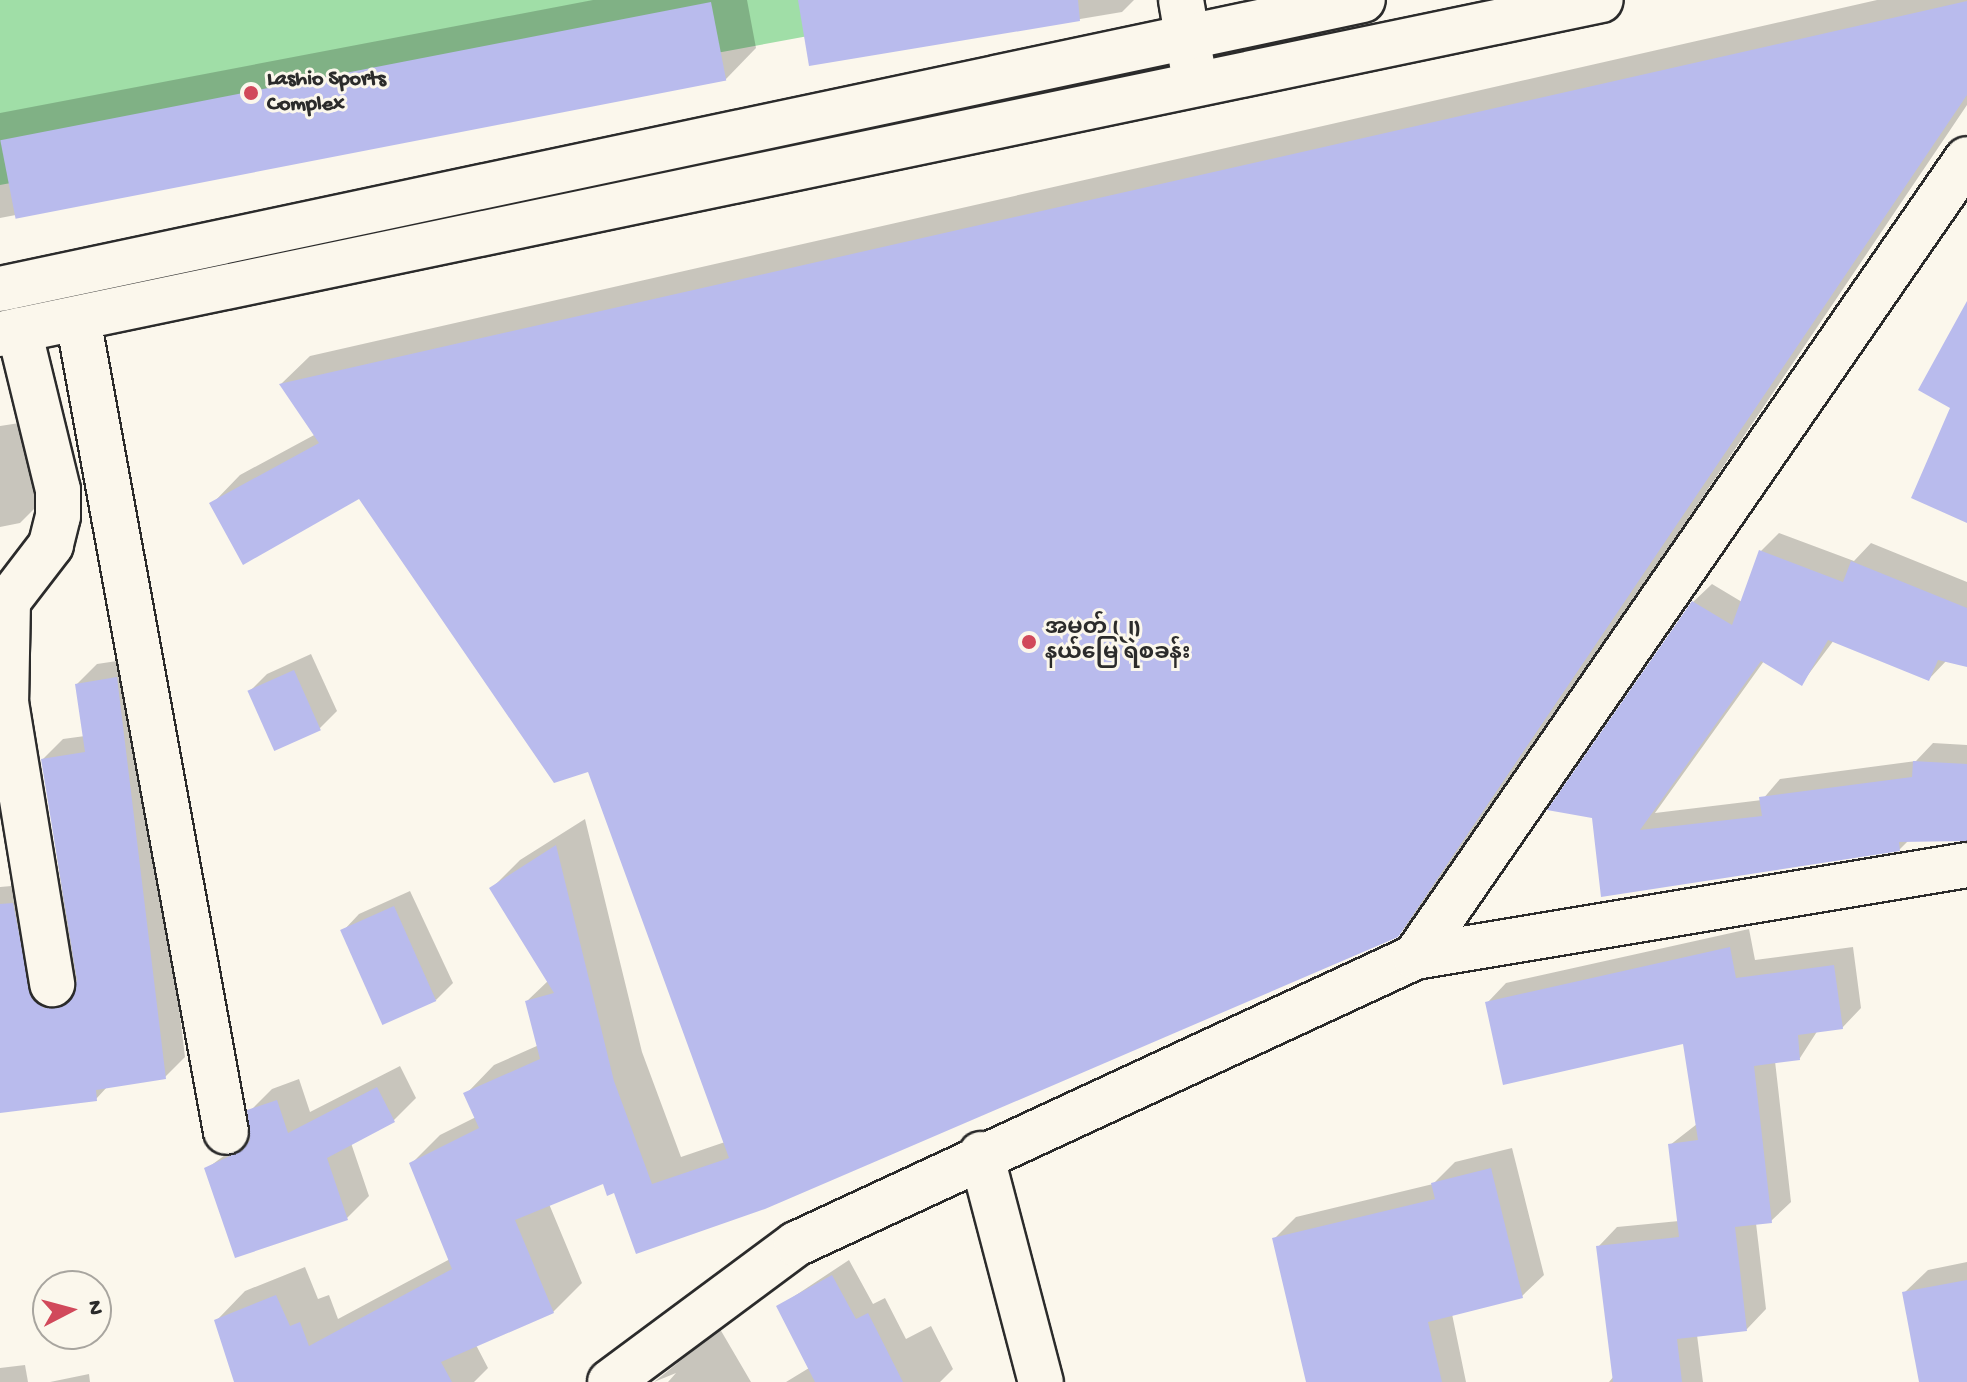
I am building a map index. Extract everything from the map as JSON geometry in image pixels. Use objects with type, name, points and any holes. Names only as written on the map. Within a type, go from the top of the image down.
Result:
[{"type":"street","points":[[0,289],[1184,18],[1363,0]]},
{"type":"street","points":[[52,984],[6,702],[8,601],[51,545],[58,516],[58,490],[10,332],[492,237],[1195,82],[1601,0]]},
{"type":"street","points":[[1184,18],[1195,82]]},
{"type":"street","points":[[1415,957],[1967,159]]},
{"type":"street","points":[[78,319],[226,1132]]},
{"type":"street","points":[[610,1382],[796,1244],[981,1154],[1415,957],[1967,865]]},
{"type":"street","points":[[981,1154],[1041,1382]]},
{"type":"green space","name":"Lashio Sports Complex","points":[[0,0],[1004,0],[0,185]]},
{"type":"building","points":[[798,0],[1078,0],[1080,21],[809,66]]},
{"type":"building","name":"အမှတ် (၂) နယ်မြေ ရဲစခန်း","points":[[1967,1],[1967,95],[1398,937],[765,1209],[636,1254],[614,1193],[607,1196],[603,1184],[515,1220],[554,1313],[441,1362],[452,1382],[234,1382],[214,1320],[276,1295],[290,1326],[300,1322],[309,1346],[452,1269],[409,1163],[479,1128],[463,1093],[540,1059],[525,1001],[554,993],[489,888],[556,845],[614,1081],[652,1184],[729,1158],[588,772],[554,783],[359,499],[243,565],[209,503],[319,443],[279,384]]},
{"type":"building","points":[[711,2],[726,81],[16,219],[0,140]]},
{"type":"building","points":[[1967,301],[1967,523],[1911,498],[1950,408],[1918,390]]},
{"type":"building","points":[[1759,550],[1843,582],[1851,561],[1967,608],[1967,667],[1938,660],[1929,681],[1828,640],[1802,686],[1761,661],[1640,830],[1762,816],[1759,797],[1912,777],[1913,761],[1967,764],[1967,841],[1899,842],[1900,851],[1601,897],[1592,818],[1547,810],[1692,601],[1732,625]]},
{"type":"building","points":[[294,670],[321,730],[274,751],[247,691]]},
{"type":"building","points":[[117,677],[166,1079],[96,1090],[97,1101],[0,1113],[0,904],[13,903],[32,999],[44,1008],[67,1004],[77,980],[41,759],[85,752],[75,684]]},
{"type":"building","points":[[394,906],[436,1001],[382,1025],[340,930]]},
{"type":"building","points":[[1730,947],[1736,978],[1834,965],[1843,1029],[1798,1035],[1800,1060],[1754,1066],[1772,1223],[1735,1227],[1747,1331],[1677,1339],[1682,1382],[1613,1382],[1596,1246],[1679,1237],[1668,1144],[1698,1140],[1683,1044],[1503,1085],[1485,1002]]},
{"type":"building","points":[[377,1087],[395,1122],[327,1158],[348,1220],[235,1258],[204,1168],[243,1150],[250,1140],[247,1110],[277,1100],[288,1133]]},
{"type":"building","points":[[1491,1168],[1523,1298],[1428,1322],[1442,1382],[1306,1382],[1272,1238],[1435,1199],[1431,1183]]},
{"type":"building","points":[[832,1275],[856,1319],[868,1313],[903,1382],[815,1382],[776,1306]]},
{"type":"building","points":[[1967,1280],[1967,1382],[1919,1382],[1902,1292]]},
{"type":"place","name":"Lashio Sports Complex","points":[[251,93]]},
{"type":"place","name":"အမှတ် (၂) နယ်မြေ ရဲစခန်း","points":[[1029,642]]}]
